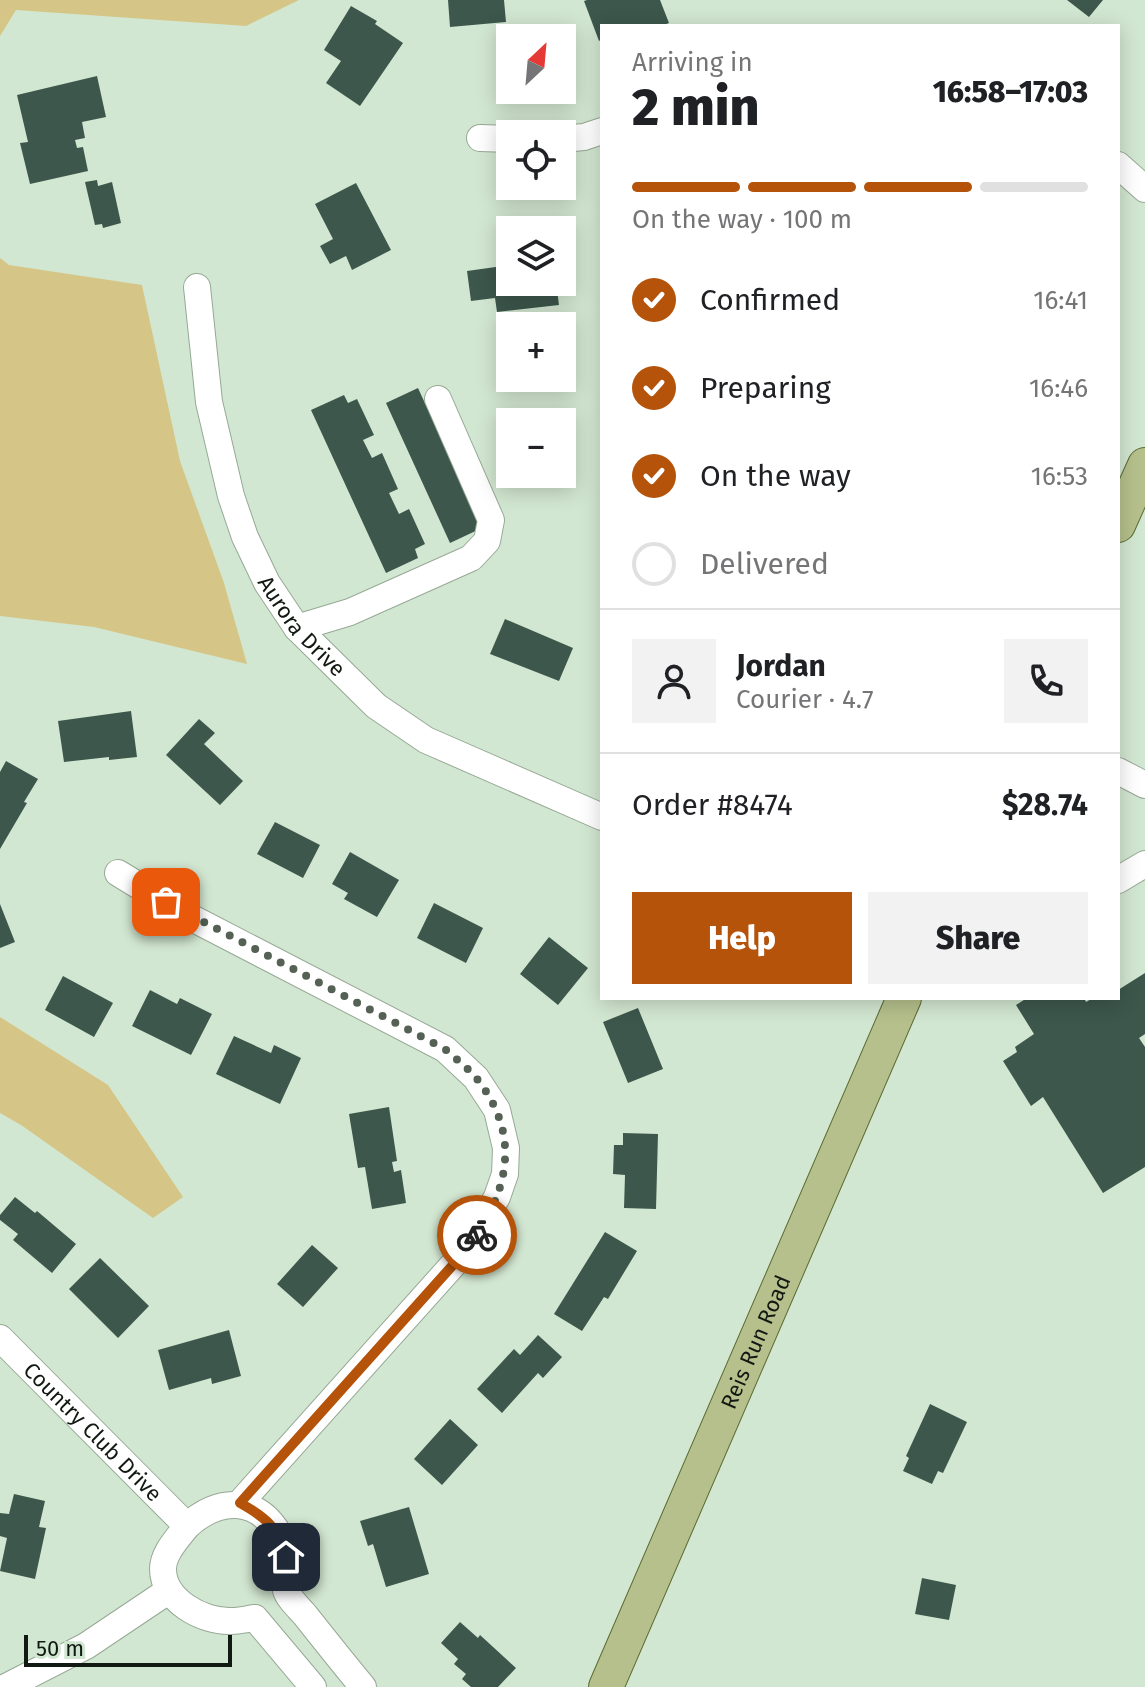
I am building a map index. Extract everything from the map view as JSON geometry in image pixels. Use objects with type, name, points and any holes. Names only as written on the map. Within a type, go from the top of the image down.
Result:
[{"type":"main road","points":[[1120,521],[1145,465]]},
{"type":"main road","name":"Reis Run Road","points":[[606,1687],[903,1000]]},
{"type":"street","points":[[576,138],[600,132]]},
{"type":"street","points":[[480,138],[496,139]]},
{"type":"street","points":[[1120,167],[1145,189]]},
{"type":"street","name":"Aurora Drive","points":[[197,287],[209,402],[231,496],[245,537],[267,583],[297,628],[376,706],[426,740],[600,816]]},
{"type":"street","points":[[297,628],[350,612],[471,558],[487,541],[491,520],[438,399]]},
{"type":"street","points":[[1120,772],[1145,785]]},
{"type":"street","points":[[1120,879],[1145,864]]},
{"type":"street","points":[[118,873],[190,917],[445,1049],[476,1078],[497,1110],[506,1148],[505,1174],[497,1197],[469,1247],[240,1503]]},
{"type":"street","name":"Country Club Drive","points":[[0,1338],[187,1526]]},
{"type":"street","points":[[286,1591],[255,1618],[228,1622],[188,1608],[168,1591],[163,1567],[172,1545],[202,1512],[240,1503],[261,1515],[280,1536],[286,1557],[286,1591],[363,1687]]},
{"type":"street","points":[[6,1687],[86,1646],[168,1591]]},
{"type":"street","points":[[255,1618],[313,1687]]},
{"type":"shaded area","points":[[0,0],[299,0],[246,26],[16,10],[0,36]]},
{"type":"shaded area","points":[[0,258],[9,265],[142,285],[180,461],[224,583],[247,664],[94,627],[0,616]]},
{"type":"shaded area","points":[[0,1017],[108,1085],[183,1197],[153,1218],[0,1113]]},
{"type":"building","points":[[448,0],[504,0],[506,22],[450,27]]},
{"type":"building","points":[[660,0],[669,23],[600,24],[599,41],[584,1]]},
{"type":"building","points":[[1067,0],[1103,0],[1089,17]]},
{"type":"building","points":[[351,6],[377,21],[375,24],[403,43],[360,106],[326,83],[341,61],[324,50]]},
{"type":"building","points":[[97,76],[106,117],[82,122],[85,138],[75,140],[77,148],[83,147],[88,171],[30,184],[20,143],[28,142],[17,95]]},
{"type":"building","points":[[97,180],[98,186],[112,182],[121,223],[103,228],[102,224],[95,225],[85,182]]},
{"type":"building","points":[[356,183],[391,250],[352,270],[346,256],[330,264],[320,246],[333,239],[315,204]]},
{"type":"building","points":[[496,267],[496,296],[558,296],[559,305],[497,312],[495,298],[471,301],[467,271]]},
{"type":"building","points":[[418,388],[482,528],[450,543],[386,403]]},
{"type":"building","points":[[344,395],[348,403],[357,399],[374,435],[363,440],[372,458],[382,453],[398,489],[389,493],[399,514],[409,509],[425,544],[415,549],[418,558],[386,573],[311,410]]},
{"type":"building","points":[[505,619],[573,648],[559,681],[490,654]]},
{"type":"building","points":[[131,711],[137,757],[64,762],[58,721]]},
{"type":"building","points":[[199,719],[215,733],[204,744],[243,781],[220,805],[166,755]]},
{"type":"building","points":[[6,761],[38,779],[0,849],[0,772]]},
{"type":"building","points":[[275,822],[320,845],[303,878],[257,854]]},
{"type":"building","points":[[350,852],[399,880],[377,917],[344,899],[348,893],[332,884]]},
{"type":"building","points":[[434,903],[483,928],[466,963],[417,938]]},
{"type":"building","points":[[0,904],[15,942],[0,948]]},
{"type":"building","points":[[549,937],[588,968],[558,1005],[520,974]]},
{"type":"building","points":[[1145,973],[1145,1034],[1139,1038],[1145,1047],[1145,1167],[1103,1193],[1043,1097],[1031,1106],[1003,1061],[1017,1052],[1015,1047],[1034,1034],[1016,1005],[1024,1000],[1120,1000],[1120,989]]},
{"type":"building","points":[[63,976],[113,1003],[94,1037],[45,1010]]},
{"type":"building","points":[[150,990],[177,1004],[180,998],[212,1014],[191,1055],[132,1026]]},
{"type":"building","points":[[638,1008],[663,1069],[628,1083],[603,1022]]},
{"type":"building","points":[[234,1036],[271,1053],[274,1045],[301,1058],[280,1104],[216,1074]]},
{"type":"building","points":[[389,1107],[397,1161],[392,1162],[394,1172],[401,1170],[406,1203],[372,1209],[365,1167],[358,1168],[349,1114]]},
{"type":"building","points":[[623,1133],[658,1134],[656,1209],[624,1208],[625,1175],[613,1174],[614,1145],[623,1145]]},
{"type":"building","points":[[15,1197],[76,1244],[52,1273],[13,1240],[18,1234],[0,1220],[0,1215]]},
{"type":"building","points":[[605,1232],[637,1251],[608,1299],[604,1297],[582,1331],[554,1314]]},
{"type":"building","points":[[312,1245],[338,1268],[303,1307],[277,1284]]},
{"type":"building","points":[[100,1258],[149,1306],[118,1338],[69,1289]]},
{"type":"building","points":[[229,1330],[241,1376],[212,1384],[211,1378],[169,1390],[158,1350]]},
{"type":"building","points":[[538,1335],[562,1357],[543,1378],[538,1373],[502,1413],[477,1389],[514,1349],[520,1355]]},
{"type":"building","points":[[930,1404],[967,1422],[943,1473],[938,1471],[932,1484],[903,1471],[909,1458],[906,1456]]},
{"type":"building","points":[[450,1419],[478,1445],[442,1485],[414,1459]]},
{"type":"building","points":[[14,1494],[45,1501],[39,1527],[46,1528],[35,1579],[0,1571],[7,1538],[0,1536],[0,1513],[9,1514]]},
{"type":"building","points":[[409,1507],[429,1574],[386,1587],[373,1544],[368,1546],[360,1521]]},
{"type":"building","points":[[922,1578],[956,1585],[949,1620],[915,1614]]},
{"type":"building","points":[[460,1622],[478,1638],[480,1635],[516,1668],[498,1687],[471,1687],[462,1679],[466,1674],[454,1664],[458,1659],[441,1643]]},
{"type":"way so far","points":[[166,902],[445,1049],[476,1078],[497,1110],[506,1148],[505,1174],[477,1235]]},
{"type":"route","points":[[286,1557],[280,1536],[261,1515],[240,1503],[477,1235]]}]
